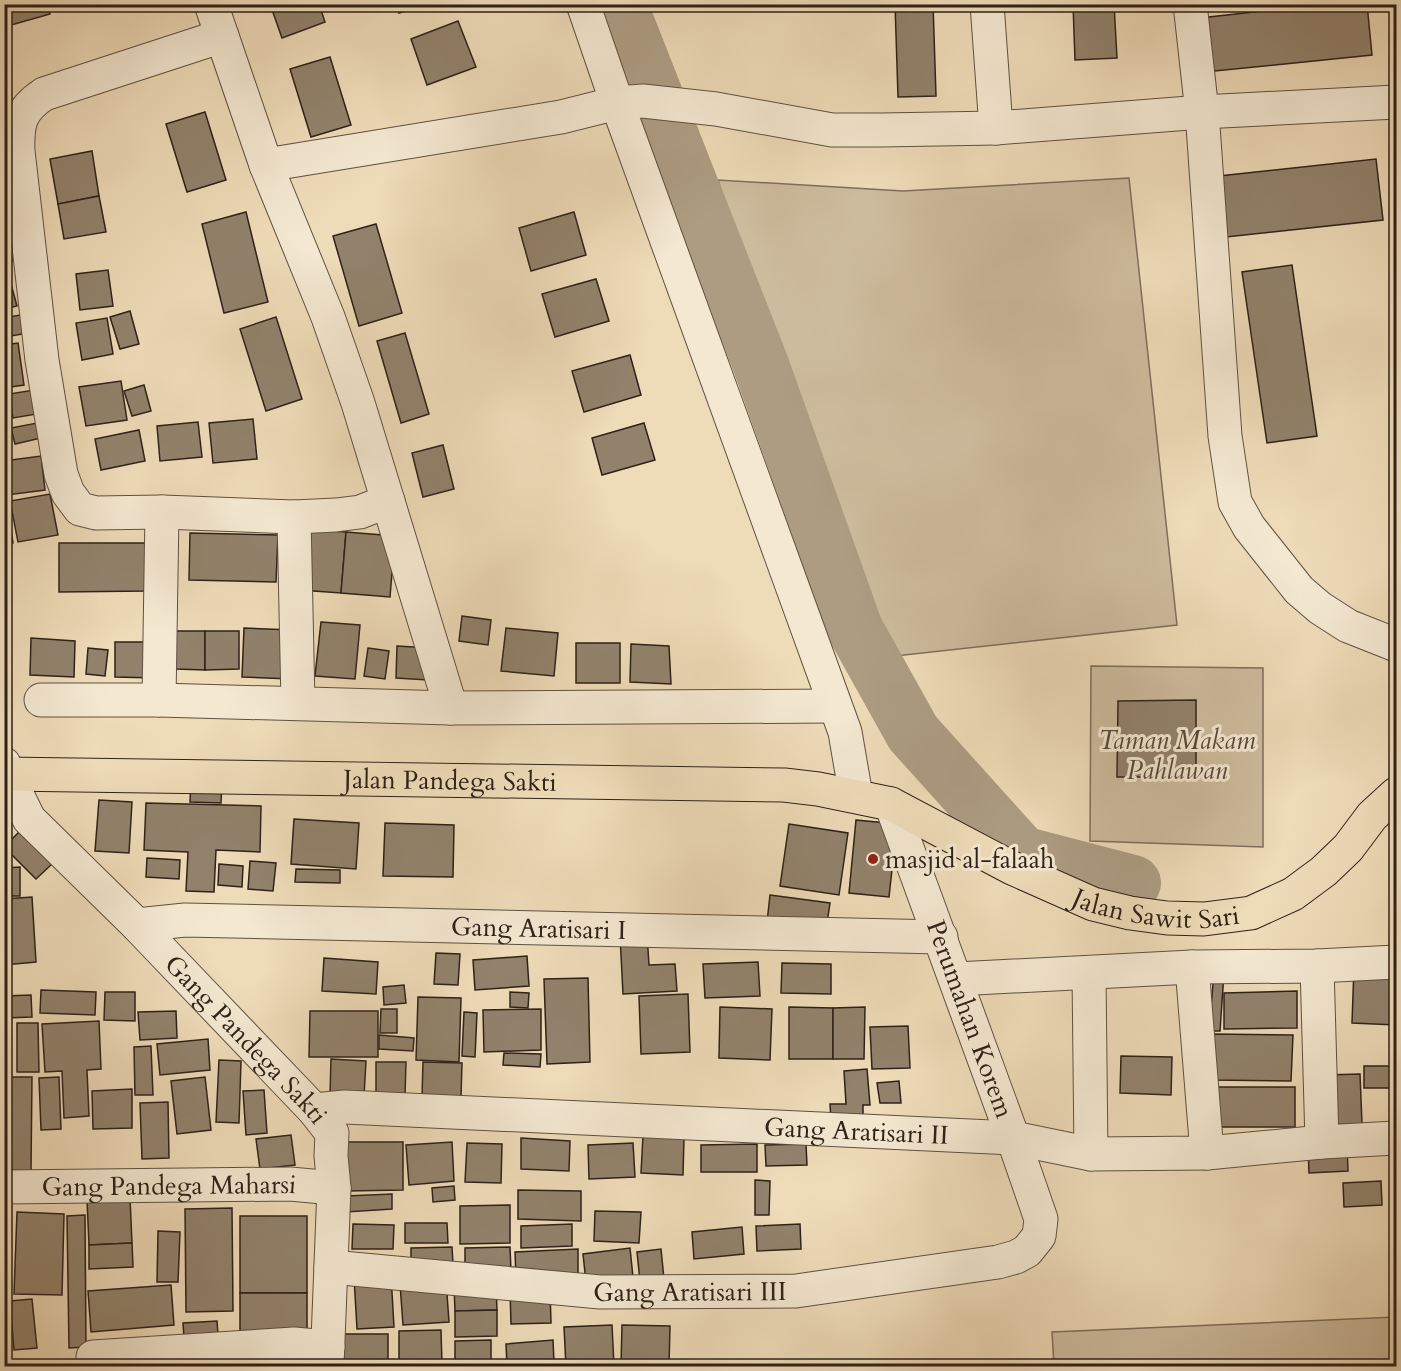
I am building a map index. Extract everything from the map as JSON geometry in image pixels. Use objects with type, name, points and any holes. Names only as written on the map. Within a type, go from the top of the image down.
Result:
[{"type":"main road","name":"Jalan Pandega Sakti","points":[[5,770],[784,785],[891,804]]},
{"type":"main road","name":"Jalan Sawit Sari","points":[[891,804],[1012,868],[1093,904],[1130,913],[1204,919],[1251,913],[1293,894],[1324,872],[1348,848],[1372,816],[1396,794]]},
{"type":"street","points":[[211,4],[266,165],[332,328],[358,403],[451,708]]},
{"type":"street","points":[[583,4],[630,102],[845,732],[856,796]]},
{"type":"street","points":[[987,4],[996,128]]},
{"type":"street","points":[[1190,4],[1202,112],[1225,436],[1235,502],[1249,526],[1299,590],[1320,608],[1348,626],[1396,645]]},
{"type":"street","points":[[222,36],[44,94],[25,111],[19,122],[18,152],[42,360],[61,474],[68,493],[80,509],[96,513],[162,512],[294,517],[360,512],[388,501]]},
{"type":"street","points":[[266,165],[561,117],[630,102],[716,109],[832,130],[996,128],[1202,112],[1396,102]]},
{"type":"street","points":[[159,700],[162,512]]},
{"type":"street","points":[[294,517],[297,704]]},
{"type":"street","points":[[41,700],[159,700],[451,708],[835,706]]},
{"type":"street","name":"Gang Pandega Sakti","points":[[5,770],[29,819],[137,925],[314,1110],[332,1133],[331,1156],[334,1188],[327,1357]]},
{"type":"street","name":"Perumahan Korem","points":[[891,804],[1014,1138],[1041,1219],[1038,1236]]},
{"type":"street","name":"Gang Aratisari I","points":[[137,925],[197,920],[941,937]]},
{"type":"street","points":[[956,979],[1192,967],[1317,966],[1396,962]]},
{"type":"street","points":[[1317,966],[1322,1142]]},
{"type":"street","points":[[1192,967],[1207,1153]]},
{"type":"street","points":[[1089,973],[1091,1154]]},
{"type":"street","name":"Gang Aratisari II","points":[[314,1110],[345,1107],[1014,1138],[1091,1154],[1207,1153],[1322,1142],[1396,1138]]},
{"type":"street","name":"Gang Pandega Maharsi","points":[[4,1187],[290,1184],[334,1188]]},
{"type":"street","name":"Gang Aratisari III","points":[[331,1267],[600,1292],[796,1291],[998,1262],[1027,1251],[1038,1236]]},
{"type":"street","points":[[93,1357],[294,1344],[327,1357]]},
{"type":"green space","points":[[1129,178],[1177,625],[859,660],[718,180],[903,191]]},
{"type":"green space","name":"Taman Makam Pahlawan","points":[[1091,666],[1263,668],[1263,847],[1090,841]]},
{"type":"green space","points":[[1396,1317],[1396,1366],[1054,1366],[1052,1332]]},
{"type":"building","points":[[4,4],[47,4],[50,14],[4,27]]},
{"type":"building","points":[[270,4],[319,4],[325,22],[282,38]]},
{"type":"building","points":[[396,4],[429,4],[399,13]]},
{"type":"building","points":[[895,4],[933,4],[936,96],[898,97]]},
{"type":"building","points":[[1073,4],[1114,4],[1117,58],[1075,60]]},
{"type":"building","points":[[1326,4],[1367,4],[1372,55],[1205,72],[1200,18]]},
{"type":"building","points":[[458,21],[476,67],[427,85],[411,39]]},
{"type":"building","points":[[330,57],[351,125],[311,137],[290,69]]},
{"type":"building","points":[[205,112],[226,180],[187,192],[166,124]]},
{"type":"building","points":[[92,151],[99,196],[58,204],[50,159]]},
{"type":"building","points":[[1376,159],[1383,220],[1217,238],[1210,177]]},
{"type":"building","points":[[99,196],[106,232],[64,239],[58,204]]},
{"type":"building","points":[[246,212],[268,302],[224,313],[202,224]]},
{"type":"building","points":[[574,212],[586,255],[531,271],[519,228]]},
{"type":"building","points":[[4,223],[7,223],[12,261],[4,262]]},
{"type":"building","points":[[376,224],[402,313],[359,326],[333,236]]},
{"type":"building","points":[[1292,265],[1317,436],[1267,443],[1242,272]]},
{"type":"building","points":[[108,270],[113,306],[80,310],[76,274]]},
{"type":"building","points":[[8,273],[17,306],[4,309],[4,274]]},
{"type":"building","points":[[596,279],[609,321],[555,337],[542,294]]},
{"type":"building","points":[[130,311],[139,344],[120,349],[110,317]]},
{"type":"building","points":[[26,314],[29,333],[11,336],[8,317]]},
{"type":"building","points":[[276,317],[302,399],[266,411],[240,329]]},
{"type":"building","points":[[107,318],[113,354],[82,360],[76,323]]},
{"type":"building","points":[[405,333],[429,414],[401,423],[377,341]]},
{"type":"building","points":[[18,343],[24,385],[4,388],[4,345]]},
{"type":"building","points":[[630,355],[641,395],[584,412],[572,371]]},
{"type":"building","points":[[121,381],[127,420],[86,426],[79,387]]},
{"type":"building","points":[[144,385],[151,411],[132,416],[124,391]]},
{"type":"building","points":[[34,390],[37,414],[13,418],[9,394]]},
{"type":"building","points":[[253,419],[257,459],[213,463],[209,423]]},
{"type":"building","points":[[198,422],[202,457],[160,461],[157,426]]},
{"type":"building","points":[[37,423],[41,438],[15,444],[11,428]]},
{"type":"building","points":[[644,423],[655,460],[602,475],[592,438]]},
{"type":"building","points":[[139,430],[145,461],[101,470],[95,439]]},
{"type":"building","points":[[443,445],[454,489],[423,497],[412,453]]},
{"type":"building","points":[[41,456],[45,490],[7,495],[4,461]]},
{"type":"building","points":[[50,494],[58,535],[18,542],[10,501]]},
{"type":"building","points":[[8,510],[13,543],[4,545],[4,511]]},
{"type":"building","points":[[305,529],[346,532],[341,593],[300,590]]},
{"type":"building","points":[[346,532],[395,536],[390,597],[341,593]]},
{"type":"building","points":[[190,533],[278,535],[276,582],[189,580]]},
{"type":"building","points":[[59,543],[147,543],[147,591],[59,592]]},
{"type":"building","points":[[462,616],[491,620],[488,645],[459,641]]},
{"type":"building","points":[[321,622],[360,625],[355,679],[315,676]]},
{"type":"building","points":[[244,628],[292,630],[290,679],[242,677]]},
{"type":"building","points":[[506,628],[558,633],[554,676],[501,671]]},
{"type":"building","points":[[176,631],[205,631],[205,670],[176,669]]},
{"type":"building","points":[[205,631],[239,631],[239,669],[205,670]]},
{"type":"building","points":[[31,638],[75,641],[74,677],[30,675]]},
{"type":"building","points":[[115,642],[155,642],[155,678],[115,677]]},
{"type":"building","points":[[576,643],[620,643],[620,683],[576,683]]},
{"type":"building","points":[[631,644],[669,646],[671,684],[630,682]]},
{"type":"building","points":[[397,646],[430,648],[428,680],[396,678]]},
{"type":"building","points":[[88,648],[108,650],[105,676],[86,674]]},
{"type":"building","points":[[368,648],[389,651],[385,679],[364,676]]},
{"type":"building","points":[[1196,700],[1196,777],[1117,777],[1118,701]]},
{"type":"building","points":[[191,780],[222,781],[221,803],[190,802]]},
{"type":"building","points":[[99,800],[132,802],[129,853],[95,851]]},
{"type":"building","points":[[146,803],[261,806],[260,852],[216,850],[214,892],[186,891],[188,852],[144,850]]},
{"type":"building","points":[[294,819],[359,823],[356,869],[291,864]]},
{"type":"building","name":"masjid al-falaah","points":[[856,820],[897,824],[889,897],[849,893]]},
{"type":"building","points":[[385,823],[454,825],[453,877],[383,876]]},
{"type":"building","points":[[789,824],[848,833],[839,895],[780,886]]},
{"type":"building","points":[[21,830],[53,863],[36,879],[4,847]]},
{"type":"building","points":[[147,858],[180,860],[179,879],[146,877]]},
{"type":"building","points":[[250,861],[276,863],[273,891],[248,889]]},
{"type":"building","points":[[219,864],[243,866],[242,887],[218,885]]},
{"type":"building","points":[[20,867],[20,896],[4,896],[4,868]]},
{"type":"building","points":[[296,869],[340,870],[340,883],[295,882]]},
{"type":"building","points":[[770,895],[830,903],[826,930],[767,922]]},
{"type":"building","points":[[32,897],[36,962],[4,965],[4,899]]},
{"type":"building","points":[[647,934],[649,965],[675,964],[677,991],[623,994],[620,936]]},
{"type":"building","points":[[436,953],[460,954],[458,985],[434,984]]},
{"type":"building","points":[[527,956],[529,986],[475,990],[473,960]]},
{"type":"building","points":[[324,958],[378,962],[376,994],[322,991]]},
{"type":"building","points":[[758,962],[760,996],[705,998],[703,964]]},
{"type":"building","points":[[782,963],[831,964],[831,994],[781,993]]},
{"type":"building","points":[[1354,967],[1396,969],[1396,1025],[1352,1023]]},
{"type":"building","points":[[1214,972],[1224,973],[1220,1031],[1209,1031]]},
{"type":"building","points":[[588,978],[590,1062],[547,1064],[544,979]]},
{"type":"building","points":[[404,985],[406,1003],[384,1005],[383,987]]},
{"type":"building","points":[[41,990],[96,992],[95,1015],[40,1013]]},
{"type":"building","points":[[1297,991],[1297,1028],[1224,1029],[1224,993]]},
{"type":"building","points":[[105,992],[135,992],[135,1021],[104,1020]]},
{"type":"building","points":[[510,992],[529,993],[528,1008],[510,1007]]},
{"type":"building","points":[[688,994],[690,1052],[641,1054],[639,996]]},
{"type":"building","points":[[31,995],[32,1017],[4,1018],[4,996]]},
{"type":"building","points":[[418,997],[461,998],[459,1062],[416,1060]]},
{"type":"building","points":[[720,1007],[772,1009],[770,1060],[719,1058]]},
{"type":"building","points":[[789,1007],[833,1008],[833,1059],[789,1059]]},
{"type":"building","points":[[865,1007],[864,1059],[833,1059],[833,1008]]},
{"type":"building","points":[[381,1009],[397,1009],[397,1033],[380,1033]]},
{"type":"building","points":[[541,1009],[541,1050],[484,1052],[483,1010]]},
{"type":"building","points":[[176,1011],[177,1038],[140,1040],[138,1012]]},
{"type":"building","points":[[310,1011],[378,1011],[378,1057],[309,1057]]},
{"type":"building","points":[[464,1012],[477,1013],[475,1057],[462,1056]]},
{"type":"building","points":[[99,1021],[101,1069],[87,1070],[89,1116],[64,1118],[62,1071],[45,1072],[42,1024]]},
{"type":"building","points":[[17,1023],[38,1023],[39,1072],[17,1072]]},
{"type":"building","points":[[908,1026],[910,1068],[872,1069],[870,1027]]},
{"type":"building","points":[[1211,1034],[1293,1035],[1291,1081],[1211,1080]]},
{"type":"building","points":[[379,1035],[414,1038],[413,1051],[379,1049]]},
{"type":"building","points":[[208,1039],[210,1070],[160,1075],[157,1044]]},
{"type":"building","points":[[151,1046],[153,1095],[135,1095],[134,1047]]},
{"type":"building","points":[[504,1053],[541,1054],[540,1067],[503,1065]]},
{"type":"building","points":[[1121,1056],[1172,1057],[1171,1095],[1120,1093]]},
{"type":"building","points":[[331,1059],[366,1061],[364,1096],[330,1095]]},
{"type":"building","points":[[219,1060],[241,1061],[239,1123],[216,1122]]},
{"type":"building","points":[[376,1062],[406,1062],[405,1095],[376,1095]]},
{"type":"building","points":[[423,1062],[462,1063],[461,1097],[422,1096]]},
{"type":"building","points":[[1364,1066],[1396,1066],[1396,1088],[1364,1088]]},
{"type":"building","points":[[867,1069],[870,1105],[863,1105],[863,1118],[831,1120],[830,1104],[846,1104],[844,1071]]},
{"type":"building","points":[[1360,1074],[1362,1124],[1327,1125],[1325,1075]]},
{"type":"building","points":[[4,1077],[32,1077],[31,1172],[4,1172]]},
{"type":"building","points":[[59,1077],[61,1129],[41,1130],[39,1078]]},
{"type":"building","points":[[205,1077],[211,1130],[177,1134],[171,1081]]},
{"type":"building","points":[[899,1081],[901,1103],[880,1103],[877,1083]]},
{"type":"building","points":[[1218,1087],[1295,1087],[1295,1127],[1218,1127]]},
{"type":"building","points":[[132,1089],[132,1128],[93,1129],[92,1091]]},
{"type":"building","points":[[264,1090],[267,1133],[246,1135],[243,1091]]},
{"type":"building","points":[[168,1102],[169,1158],[142,1159],[140,1103]]},
{"type":"building","points":[[291,1135],[295,1165],[260,1169],[256,1139]]},
{"type":"building","points":[[643,1136],[684,1138],[683,1175],[641,1173]]},
{"type":"building","points":[[521,1138],[570,1141],[569,1171],[521,1169]]},
{"type":"building","points":[[346,1142],[403,1142],[403,1190],[347,1191]]},
{"type":"building","points":[[452,1142],[454,1181],[409,1185],[406,1145]]},
{"type":"building","points":[[467,1143],[502,1144],[501,1183],[465,1182]]},
{"type":"building","points":[[633,1143],[635,1177],[589,1179],[588,1145]]},
{"type":"building","points":[[1347,1143],[1348,1171],[1309,1173],[1308,1145]]},
{"type":"building","points":[[757,1144],[757,1172],[701,1172],[701,1145]]},
{"type":"building","points":[[806,1144],[807,1165],[766,1166],[765,1145]]},
{"type":"building","points":[[1390,1170],[1396,1170],[1396,1203],[1391,1203]]},
{"type":"building","points":[[755,1180],[770,1181],[769,1215],[755,1215]]},
{"type":"building","points":[[1381,1181],[1382,1205],[1344,1207],[1343,1183]]},
{"type":"building","points":[[454,1186],[455,1200],[433,1202],[432,1188]]},
{"type":"building","points":[[518,1190],[581,1191],[581,1221],[518,1219]]},
{"type":"building","points":[[392,1194],[392,1209],[346,1212],[346,1196]]},
{"type":"building","points":[[130,1198],[132,1243],[89,1245],[87,1200]]},
{"type":"building","points":[[510,1205],[510,1243],[460,1244],[460,1206]]},
{"type":"building","points":[[232,1208],[233,1311],[186,1312],[185,1209]]},
{"type":"building","points":[[595,1211],[641,1212],[639,1243],[594,1241]]},
{"type":"building","points":[[17,1212],[64,1214],[62,1295],[14,1294]]},
{"type":"building","points":[[85,1215],[86,1347],[69,1348],[67,1216]]},
{"type":"building","points":[[240,1216],[307,1216],[307,1293],[240,1293]]},
{"type":"building","points":[[405,1223],[447,1223],[448,1243],[405,1243]]},
{"type":"building","points":[[353,1224],[394,1225],[393,1249],[352,1249]]},
{"type":"building","points":[[572,1224],[572,1246],[521,1248],[521,1226]]},
{"type":"building","points":[[800,1224],[801,1249],[757,1251],[756,1226]]},
{"type":"building","points":[[742,1227],[744,1254],[694,1259],[692,1232]]},
{"type":"building","points":[[158,1231],[180,1232],[178,1282],[157,1282]]},
{"type":"building","points":[[132,1243],[133,1267],[89,1269],[89,1245]]},
{"type":"building","points":[[452,1247],[453,1264],[411,1265],[411,1248]]},
{"type":"building","points":[[510,1247],[511,1271],[465,1272],[465,1248]]},
{"type":"building","points":[[630,1248],[633,1277],[586,1282],[583,1254]]},
{"type":"building","points":[[578,1249],[578,1275],[516,1277],[515,1252]]},
{"type":"building","points":[[661,1249],[664,1279],[640,1281],[637,1252]]},
{"type":"building","points":[[391,1275],[394,1327],[357,1329],[354,1277]]},
{"type":"building","points":[[446,1280],[449,1322],[403,1325],[400,1284]]},
{"type":"building","points":[[171,1285],[174,1325],[91,1332],[88,1291]]},
{"type":"building","points":[[454,1286],[496,1286],[497,1310],[455,1311]]},
{"type":"building","points":[[550,1290],[551,1323],[511,1324],[510,1291]]},
{"type":"building","points":[[240,1293],[307,1293],[307,1333],[240,1334]]},
{"type":"building","points":[[32,1299],[37,1348],[14,1350],[10,1301]]},
{"type":"building","points":[[4,1302],[7,1302],[10,1357],[4,1357]]},
{"type":"building","points":[[497,1310],[497,1336],[455,1337],[455,1311]]},
{"type":"building","points":[[217,1321],[218,1335],[184,1338],[183,1323]]},
{"type":"building","points":[[612,1325],[614,1366],[566,1366],[564,1327]]},
{"type":"building","points":[[622,1325],[670,1326],[669,1366],[621,1366]]},
{"type":"building","points":[[441,1330],[442,1365],[399,1365],[399,1331]]},
{"type":"building","points":[[341,1334],[388,1334],[388,1366],[341,1366]]},
{"type":"building","points":[[491,1340],[491,1366],[455,1366],[455,1341]]},
{"type":"building","points":[[553,1340],[554,1363],[507,1366],[506,1344]]},
{"type":"building","points":[[266,1352],[266,1366],[242,1366],[241,1353]]},
{"type":"building","points":[[267,1353],[308,1353],[308,1366],[267,1366]]},
{"type":"waterway","points":[[619,4],[761,365],[855,629],[913,733],[1022,854],[1133,883]]},
{"type":"place","name":"masjid al-falaah","points":[[873,859]]}]
